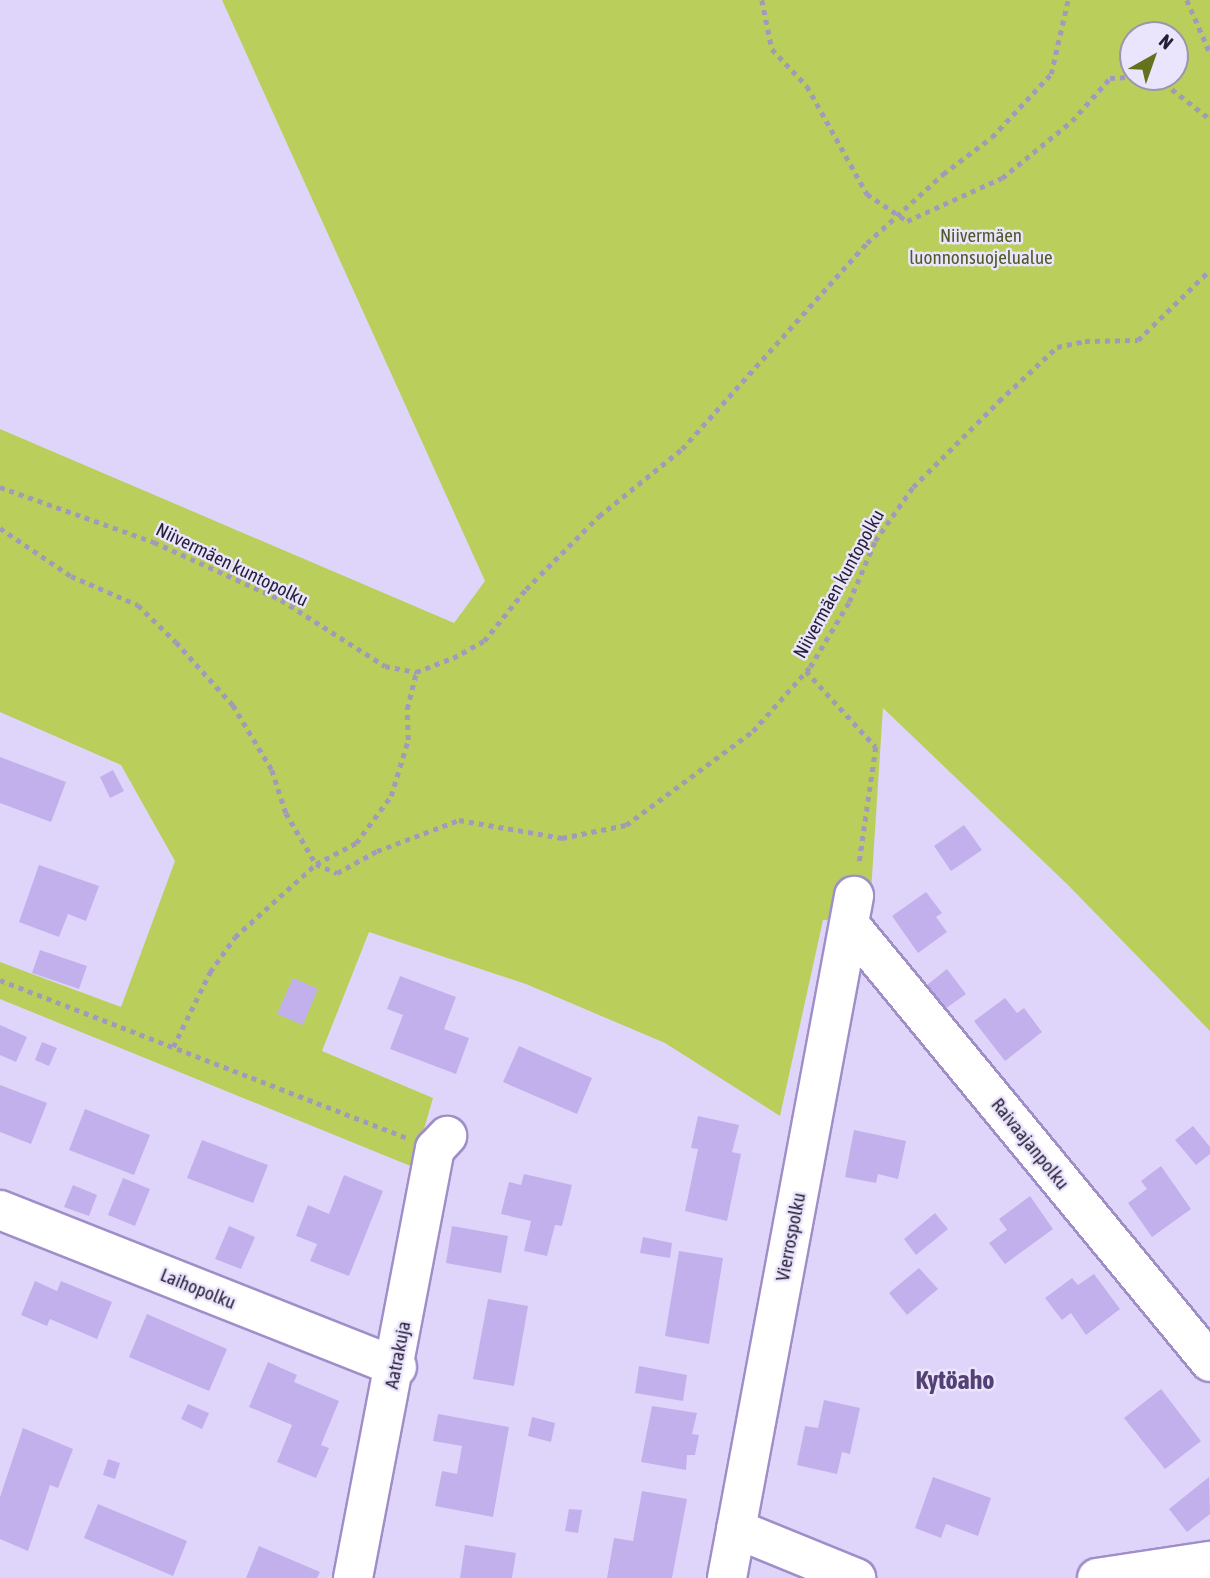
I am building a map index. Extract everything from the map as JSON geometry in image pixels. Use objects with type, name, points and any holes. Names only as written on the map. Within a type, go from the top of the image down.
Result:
[{"type":"street","name":"Raivaajanpolku","points":[[852,911],[1210,1362]]},
{"type":"street","name":"Vierrospolku","points":[[727,1578],[852,911]]},
{"type":"street","name":"Aatrakuja","points":[[353,1578],[441,1143]]},
{"type":"street","name":"Laihopolku","points":[[0,1210],[397,1367]]},
{"type":"street","points":[[736,1529],[856,1578]]},
{"type":"street","points":[[1097,1578],[1210,1561]]},
{"type":"path","points":[[762,0],[772,49],[807,86],[867,194],[907,221],[1002,178],[1072,121],[1110,78],[1130,76],[1164,83],[1210,119]]},
{"type":"path","points":[[173,1047],[210,972],[235,936],[316,864],[356,843],[391,796],[408,740],[407,709],[416,673],[484,641],[526,589],[599,516],[682,449],[897,216],[992,137],[1051,74],[1068,0]]},
{"type":"path","points":[[1187,0],[1210,52]]},
{"type":"path","name":"Niivermäen kuntopolku","points":[[316,864],[337,873],[377,851],[459,820],[562,838],[626,825],[753,731],[806,671],[849,602],[875,541],[912,488],[999,401],[1057,347],[1085,341],[1138,340],[1210,270]]},
{"type":"path","name":"Niivermäen kuntopolku","points":[[0,486],[154,542],[281,600],[385,666],[416,673]]},
{"type":"path","points":[[0,528],[71,576],[138,605],[176,642],[233,705],[272,770],[286,813],[316,864]]},
{"type":"path","points":[[806,671],[876,747],[873,794],[852,911]]},
{"type":"path","points":[[0,980],[173,1047],[441,1143]]},
{"type":"green space","name":"Niivermäen luonnonsuojelualue","points":[[222,0],[1210,0],[1210,1031],[1068,885],[883,708],[869,922],[823,920],[780,1116],[665,1043],[526,984],[369,932],[322,1051],[433,1098],[413,1167],[0,999],[0,962],[121,1007],[175,861],[121,765],[0,712],[0,429],[454,623],[485,581]]},
{"type":"building","points":[[0,757],[66,782],[51,822],[0,803]]},
{"type":"building","points":[[113,770],[124,791],[110,798],[100,777]]},
{"type":"building","points":[[964,825],[982,850],[951,871],[934,846]]},
{"type":"building","points":[[39,865],[99,886],[86,921],[68,914],[59,937],[19,922]]},
{"type":"building","points":[[926,892],[942,913],[936,917],[947,932],[918,953],[892,916]]},
{"type":"building","points":[[40,950],[87,966],[79,989],[32,973]]},
{"type":"building","points":[[947,969],[966,994],[945,1009],[927,985]]},
{"type":"building","points":[[400,976],[456,997],[444,1029],[469,1038],[456,1074],[390,1049],[403,1015],[387,1009]]},
{"type":"building","points":[[293,978],[318,989],[303,1025],[277,1014]]},
{"type":"building","points":[[1005,998],[1017,1013],[1024,1008],[1042,1032],[1005,1061],[974,1021]]},
{"type":"building","points":[[0,1025],[27,1037],[16,1062],[0,1055]]},
{"type":"building","points":[[42,1042],[57,1048],[49,1066],[35,1060]]},
{"type":"building","points":[[519,1046],[592,1078],[577,1114],[503,1082]]},
{"type":"building","points":[[0,1085],[47,1103],[31,1144],[0,1132]]},
{"type":"building","points":[[85,1109],[150,1135],[134,1175],[69,1150]]},
{"type":"building","points":[[698,1116],[739,1125],[732,1152],[741,1154],[727,1221],[685,1211],[698,1149],[691,1148]]},
{"type":"building","points":[[1193,1126],[1210,1147],[1210,1154],[1196,1165],[1175,1140]]},
{"type":"building","points":[[854,1130],[906,1141],[898,1179],[878,1174],[876,1183],[845,1177]]},
{"type":"building","points":[[202,1140],[268,1165],[253,1203],[187,1178]]},
{"type":"building","points":[[1161,1166],[1191,1209],[1152,1237],[1128,1203],[1147,1189],[1141,1181]]},
{"type":"building","points":[[524,1174],[572,1185],[562,1226],[555,1225],[547,1256],[524,1251],[531,1221],[501,1214],[509,1182],[521,1185]]},
{"type":"building","points":[[344,1175],[383,1191],[349,1276],[310,1261],[317,1244],[296,1236],[308,1205],[329,1214]]},
{"type":"building","points":[[123,1178],[150,1189],[135,1226],[108,1215]]},
{"type":"building","points":[[73,1185],[97,1195],[89,1216],[64,1207]]},
{"type":"building","points":[[1030,1196],[1053,1229],[1005,1264],[989,1243],[1007,1230],[999,1219]]},
{"type":"building","points":[[935,1213],[948,1229],[916,1255],[904,1239]]},
{"type":"building","points":[[229,1226],[255,1237],[241,1269],[215,1259]]},
{"type":"building","points":[[452,1226],[508,1236],[501,1273],[446,1263]]},
{"type":"building","points":[[643,1237],[672,1243],[670,1258],[640,1253]]},
{"type":"building","points":[[679,1251],[723,1258],[709,1344],[665,1336]]},
{"type":"building","points":[[919,1268],[938,1289],[907,1315],[889,1293]]},
{"type":"building","points":[[1094,1274],[1120,1309],[1086,1335],[1071,1313],[1062,1320],[1045,1298],[1072,1278],[1078,1285]]},
{"type":"building","points":[[35,1281],[57,1291],[61,1281],[112,1302],[97,1339],[50,1319],[47,1326],[21,1315]]},
{"type":"building","points":[[488,1299],[528,1306],[514,1386],[473,1379]]},
{"type":"building","points":[[147,1314],[227,1349],[209,1391],[129,1357]]},
{"type":"building","points":[[268,1362],[297,1375],[294,1382],[339,1401],[321,1445],[329,1448],[316,1478],[277,1462],[292,1425],[249,1407]]},
{"type":"building","points":[[639,1366],[687,1375],[683,1401],[635,1393]]},
{"type":"building","points":[[1161,1389],[1201,1441],[1165,1469],[1124,1418]]},
{"type":"building","points":[[824,1400],[860,1408],[850,1454],[842,1452],[837,1474],[797,1465],[805,1426],[818,1428]]},
{"type":"building","points":[[188,1404],[209,1413],[202,1429],[181,1419]]},
{"type":"building","points":[[652,1406],[697,1413],[692,1434],[699,1435],[695,1455],[687,1455],[686,1470],[641,1462]]},
{"type":"building","points":[[438,1414],[509,1427],[493,1517],[435,1506],[442,1471],[457,1474],[462,1446],[433,1441]]},
{"type":"building","points":[[532,1417],[555,1423],[551,1442],[528,1436]]},
{"type":"building","points":[[23,1428],[73,1449],[58,1488],[50,1485],[28,1551],[0,1539],[0,1497]]},
{"type":"building","points":[[108,1459],[120,1463],[115,1479],[103,1475]]},
{"type":"building","points":[[933,1477],[991,1498],[978,1536],[946,1524],[941,1538],[915,1528]]},
{"type":"building","points":[[1209,1477],[1210,1514],[1187,1532],[1169,1509]]},
{"type":"building","points":[[642,1491],[687,1499],[672,1578],[607,1578],[614,1538],[633,1541]]},
{"type":"building","points":[[98,1504],[187,1541],[173,1576],[84,1538]]},
{"type":"building","points":[[569,1509],[582,1510],[578,1533],[565,1531]]},
{"type":"building","points":[[465,1545],[516,1553],[512,1578],[460,1578]]},
{"type":"building","points":[[259,1546],[320,1572],[317,1578],[246,1578]]},
{"type":"district","name":"Kytöaho","points":[[955,1381]]}]
